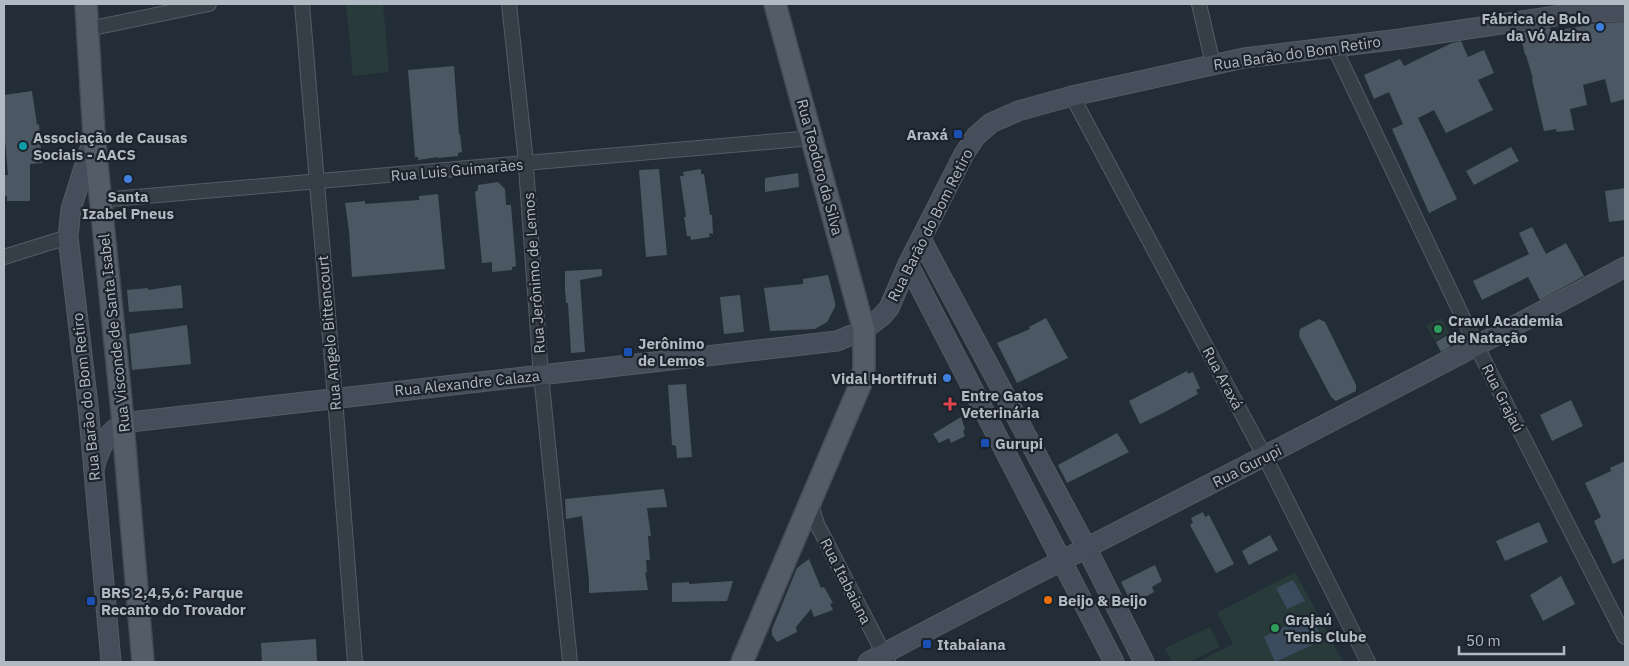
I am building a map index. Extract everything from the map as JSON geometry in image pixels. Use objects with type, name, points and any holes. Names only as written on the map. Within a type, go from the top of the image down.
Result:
[{"type":"main road","name":"Rua Visconde de Santa Isabel","points":[[86,4],[94,135],[123,424],[143,662]]},
{"type":"main road","name":"Rua Teodoro da Silva","points":[[775,4],[864,330]]},
{"type":"main road","name":"Rua Barão do Bom Retiro","points":[[864,330],[889,308],[908,264],[964,154],[976,136],[991,123],[1018,111],[1072,96],[1244,58],[1334,48],[1586,8],[1625,11]]},
{"type":"main road","name":"Rua Barão do Bom Retiro","points":[[94,135],[71,209],[68,237],[94,469],[111,662]]},
{"type":"main road","points":[[921,239],[1086,548],[1144,662]]},
{"type":"main road","points":[[908,264],[1114,662]]},
{"type":"main road","name":"Rua Gurupi","points":[[880,659],[1061,561],[1477,347],[1625,267]]},
{"type":"main road","points":[[742,662],[861,382],[864,368],[864,330]]},
{"type":"main road","name":"Rua Alexandre Calaza","points":[[123,424],[825,343],[837,341],[864,330]]},
{"type":"main road","points":[[94,469],[104,443],[112,432],[123,424]]},
{"type":"street","points":[[88,29],[209,4]]},
{"type":"street","name":"Rua Angelo Bittencourt","points":[[302,4],[336,398],[355,662]]},
{"type":"street","name":"Rua Jerônimo de Lemos","points":[[509,4],[526,164],[542,375],[570,662]]},
{"type":"street","points":[[1200,4],[1214,64]]},
{"type":"street","name":"Rua Grajaú","points":[[1334,48],[1477,347],[1625,637]]},
{"type":"street","name":"Rua Araxá","points":[[1072,96],[1265,457],[1368,662]]},
{"type":"street","name":"Rua Luis Guimarães","points":[[101,200],[812,138]]},
{"type":"street","points":[[4,257],[68,237]]},
{"type":"street","name":"Rua Itabaiana","points":[[812,497],[813,511],[817,524],[880,659]]},
{"type":"green space","points":[[346,4],[383,4],[389,72],[353,76]]},
{"type":"green space","name":"Crawl Academia de Natação","points":[[1441,318],[1449,333],[1435,341],[1426,326]]},
{"type":"green space","name":"Grajaú Tenis Clube","points":[[1295,572],[1343,662],[1198,662],[1233,644],[1217,613]]},
{"type":"green space","points":[[1210,627],[1220,647],[1189,662],[1172,662],[1165,648]]},
{"type":"water","points":[[1293,580],[1305,601],[1287,609],[1276,588]]},
{"type":"water","points":[[1310,614],[1323,640],[1275,662],[1264,637]]},
{"type":"building","points":[[1624,22],[1625,99],[1611,103],[1605,79],[1583,85],[1587,105],[1570,109],[1574,130],[1556,132],[1557,129],[1544,131],[1533,79],[1520,33],[1550,28],[1551,32],[1597,23]]},
{"type":"building","points":[[1461,41],[1468,57],[1484,50],[1494,73],[1478,80],[1493,110],[1446,133],[1434,110],[1418,118],[1457,199],[1429,213],[1392,129],[1403,124],[1389,92],[1374,99],[1364,75],[1400,59],[1404,66],[1452,43]]},
{"type":"building","points":[[454,66],[462,152],[458,153],[458,156],[418,160],[418,157],[415,157],[408,70]]},
{"type":"building","points":[[32,91],[37,125],[39,124],[42,163],[30,164],[30,201],[7,201],[7,196],[4,196],[4,175],[8,175],[4,128],[4,95]]},
{"type":"building","points":[[1511,147],[1519,161],[1474,185],[1466,171]]},
{"type":"building","points":[[659,169],[667,255],[646,257],[639,170]]},
{"type":"building","points":[[701,169],[701,174],[704,174],[710,215],[712,215],[713,234],[709,233],[710,237],[691,240],[690,236],[687,236],[680,176],[684,176],[683,172]]},
{"type":"building","points":[[798,173],[799,187],[765,192],[765,178]]},
{"type":"building","points":[[498,182],[505,189],[506,205],[511,205],[516,266],[512,267],[512,270],[492,272],[492,262],[482,263],[475,192],[478,190],[478,185]]},
{"type":"building","points":[[1625,188],[1625,220],[1609,222],[1605,191]]},
{"type":"building","points":[[438,194],[445,269],[352,277],[345,203],[365,201],[365,204],[419,200],[419,196]]},
{"type":"building","points":[[1532,227],[1546,254],[1566,243],[1584,276],[1540,300],[1528,277],[1482,300],[1473,281],[1529,254],[1519,233]]},
{"type":"building","points":[[602,269],[602,276],[580,280],[585,352],[571,353],[565,271]]},
{"type":"building","points":[[828,275],[835,307],[827,322],[815,329],[770,331],[764,288],[803,284],[803,279]]},
{"type":"building","points":[[181,285],[183,308],[129,312],[127,290],[148,288],[148,290]]},
{"type":"building","points":[[740,295],[744,332],[724,334],[720,297]]},
{"type":"building","points":[[1046,318],[1068,358],[1017,383],[997,343],[1030,329],[1029,327]]},
{"type":"building","points":[[1319,319],[1325,322],[1356,385],[1356,391],[1336,401],[1331,397],[1299,336],[1300,329]]},
{"type":"building","points":[[187,325],[191,364],[132,370],[129,334]]},
{"type":"building","points":[[1453,332],[1450,347],[1441,352],[1436,342]]},
{"type":"building","points":[[1187,371],[1188,374],[1193,372],[1200,388],[1196,390],[1198,394],[1140,424],[1129,401]]},
{"type":"building","points":[[686,384],[692,457],[677,458],[676,446],[672,445],[668,385]]},
{"type":"building","points":[[1571,400],[1583,426],[1552,441],[1540,415]]},
{"type":"building","points":[[961,417],[965,436],[951,443],[949,438],[939,443],[933,434]]},
{"type":"building","points":[[1117,433],[1129,452],[1067,483],[1058,465]]},
{"type":"building","points":[[1625,461],[1625,558],[1613,564],[1594,521],[1601,517],[1585,483],[1611,471],[1610,468]]},
{"type":"building","points":[[664,489],[667,507],[647,508],[651,536],[648,536],[650,560],[646,560],[647,573],[645,572],[648,590],[589,593],[582,516],[566,519],[565,499]]},
{"type":"building","points":[[1203,512],[1205,517],[1209,515],[1234,564],[1216,573],[1190,525],[1193,523],[1191,518]]},
{"type":"building","points":[[1539,522],[1548,542],[1505,561],[1496,541]]},
{"type":"building","points":[[1270,535],[1278,550],[1249,565],[1242,551]]},
{"type":"building","points":[[809,559],[821,588],[824,587],[833,603],[830,604],[833,610],[814,617],[811,609],[796,627],[797,632],[777,642],[772,635],[772,629],[797,568]]},
{"type":"building","points":[[1155,565],[1162,581],[1152,587],[1154,592],[1132,604],[1121,582]]},
{"type":"building","points":[[1561,576],[1575,604],[1543,621],[1530,595]]},
{"type":"building","points":[[733,581],[727,601],[672,602],[672,583],[689,582],[689,584]]},
{"type":"building","points":[[316,639],[317,662],[262,662],[261,643]]},
{"type":"place","name":"Fábrica de Bolo da Vó Alzira","points":[[1600,27]]},
{"type":"place","name":"Araxá","points":[[958,134]]},
{"type":"place","name":"Associação de Causas Sociais - AACS","points":[[23,146]]},
{"type":"place","name":"Santa Izabel Pneus","points":[[128,179]]},
{"type":"place","name":"Crawl Academia de Natação","points":[[1438,329]]},
{"type":"place","name":"Jerônimo de Lemos","points":[[628,352]]},
{"type":"place","name":"Vidal Hortifruti","points":[[947,378]]},
{"type":"place","name":"Entre Gatos Veterinária","points":[[950,404]]},
{"type":"place","name":"Gurupi","points":[[985,443]]},
{"type":"place","name":"Beijo & Beijo","points":[[1048,600]]},
{"type":"place","name":"BRS 2,4,5,6: Parque Recanto do Trovador","points":[[91,601]]},
{"type":"place","name":"Grajaú Tenis Clube","points":[[1275,628]]},
{"type":"place","name":"Itabaiana","points":[[927,644]]}]
